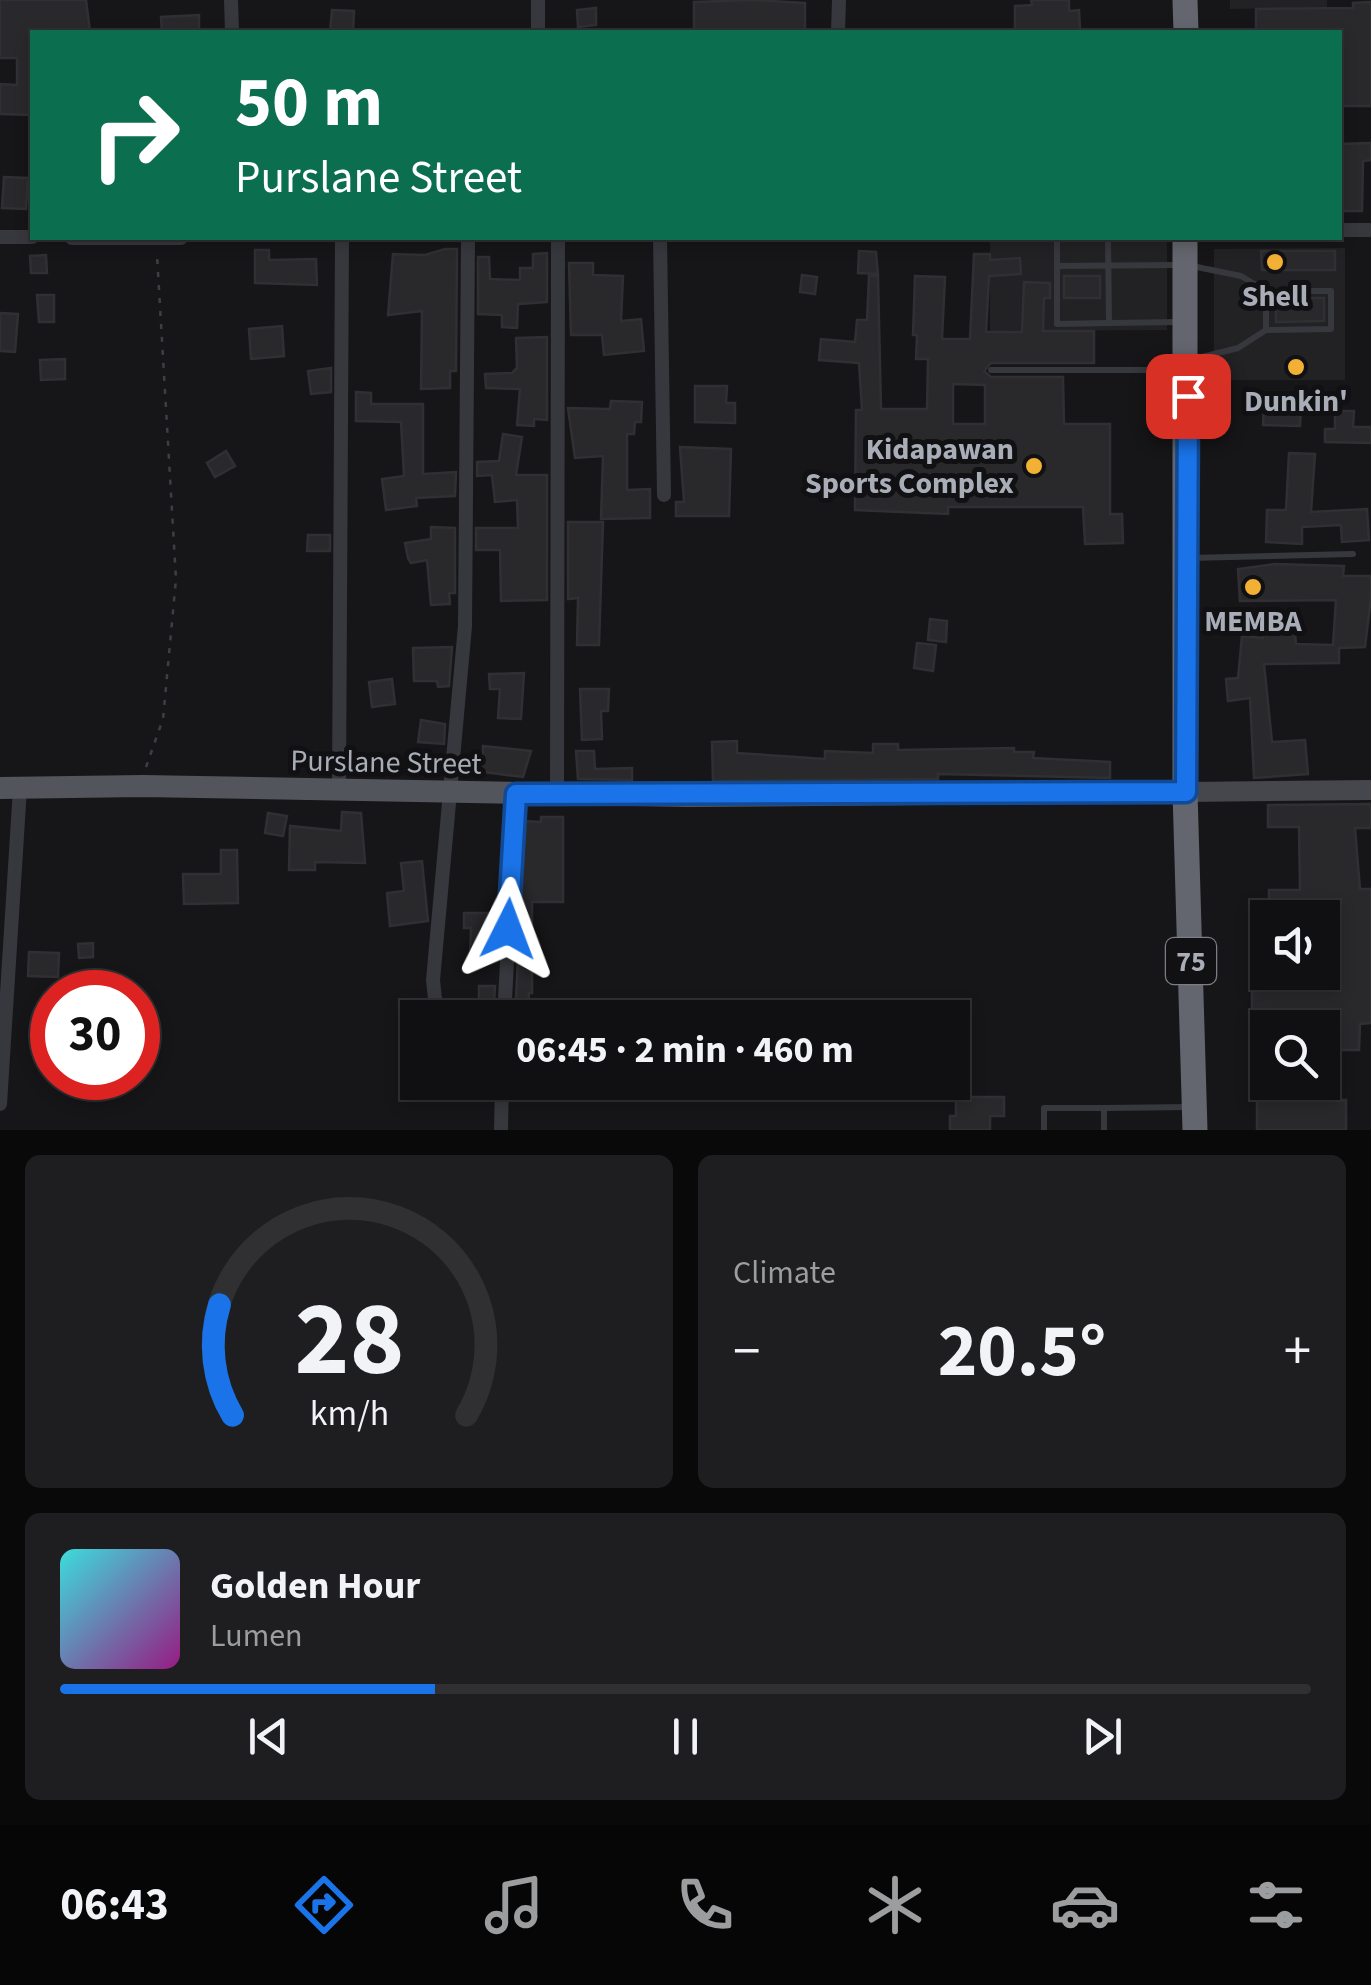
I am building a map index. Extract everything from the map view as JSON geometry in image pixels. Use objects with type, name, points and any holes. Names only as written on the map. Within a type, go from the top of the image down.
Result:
[{"type":"highway","points":[[1185,0],[1186,30]]},
{"type":"highway","name":"75","points":[[1185,240],[1186,792],[1195,1119]]},
{"type":"main road","name":"Purslane Street","points":[[10,788],[144,786],[688,796],[1186,792]]},
{"type":"street","points":[[231,0],[232,30]]},
{"type":"street","points":[[538,0],[538,30]]},
{"type":"street","points":[[838,30],[839,0]]},
{"type":"street","points":[[1342,230],[1371,230]]},
{"type":"street","points":[[0,237],[30,237]]},
{"type":"street","points":[[339,791],[342,240]]},
{"type":"street","points":[[435,1000],[433,980],[465,626],[468,240]]},
{"type":"street","points":[[556,791],[558,240]]},
{"type":"street","points":[[660,240],[664,495]]},
{"type":"street","points":[[0,1104],[10,788]]},
{"type":"street","name":"Purslane Street","points":[[1186,792],[1371,790]]},
{"type":"street","points":[[505,1000],[516,794]]},
{"type":"street","points":[[501,1130],[502,1100]]},
{"type":"lane","points":[[1057,240],[1057,324],[1186,322]]},
{"type":"lane","points":[[1108,240],[1109,323]]},
{"type":"lane","points":[[990,370],[1188,365],[1238,348],[1266,330],[1331,330],[1331,291],[1266,291],[1241,276],[1186,265],[1057,266]]},
{"type":"lane","points":[[1266,291],[1266,330]]},
{"type":"lane","points":[[1186,558],[1353,554]]},
{"type":"lane","points":[[1044,1130],[1044,1108],[1104,1108],[1195,1119]]},
{"type":"lane","points":[[1104,1108],[1104,1130]]},
{"type":"path","points":[[144,786],[147,760],[163,719],[176,579],[156,240]]},
{"type":"shaded area","points":[[1230,0],[1327,0],[1327,7],[1230,9]]},
{"type":"shaded area","points":[[990,240],[1167,240],[1167,330],[990,331]]},
{"type":"shaded area","points":[[1345,248],[1345,380],[1214,380],[1214,249]]},
{"type":"building","points":[[0,0],[86,0],[90,30],[30,30],[30,115],[0,114],[0,84],[17,85],[17,58],[0,58]]},
{"type":"building","points":[[1031,0],[1069,0],[1069,11],[1079,10],[1080,29],[1015,30],[1015,6],[1032,5]]},
{"type":"building","points":[[694,2],[805,3],[805,30],[694,30]]},
{"type":"building","points":[[1371,2],[1371,106],[1342,106],[1342,30],[1256,29],[1256,9],[1353,8],[1353,3]]},
{"type":"building","points":[[596,8],[596,25],[578,27],[577,10]]},
{"type":"building","points":[[332,10],[354,11],[353,30],[330,30]]},
{"type":"building","points":[[199,15],[199,30],[162,30],[161,17]]},
{"type":"building","points":[[1371,143],[1371,160],[1363,161],[1362,211],[1342,211],[1342,144]]},
{"type":"building","points":[[4,177],[28,178],[26,209],[2,208]]},
{"type":"building","points":[[457,249],[456,371],[450,371],[450,388],[421,389],[422,311],[388,315],[393,254],[425,255]]},
{"type":"building","points":[[255,250],[269,250],[269,260],[316,259],[317,285],[255,283]]},
{"type":"building","points":[[859,251],[876,252],[878,274],[858,273]]},
{"type":"building","points":[[1261,251],[1335,251],[1335,270],[1262,270]]},
{"type":"building","points":[[547,253],[547,302],[518,304],[517,328],[502,327],[502,315],[478,314],[478,257],[489,257],[490,279],[520,280],[520,268],[533,268],[533,254]]},
{"type":"building","points":[[974,254],[990,254],[990,260],[1020,258],[1021,274],[989,276],[986,332],[1022,332],[1024,282],[1050,283],[1050,298],[1044,298],[1043,331],[1094,331],[1094,363],[991,363],[984,371],[991,377],[1063,377],[1064,424],[1110,424],[1110,514],[1122,514],[1123,543],[1085,544],[1083,507],[948,507],[948,514],[855,510],[856,410],[862,410],[859,363],[819,360],[821,339],[855,342],[857,320],[867,320],[869,276],[878,276],[881,409],[927,409],[928,359],[916,359],[917,335],[913,335],[915,276],[945,277],[942,339],[970,339]],"holes":[[[953,384],[985,385],[985,424],[953,424]]]},
{"type":"building","points":[[46,255],[47,273],[31,273],[30,256]]},
{"type":"building","points":[[569,263],[593,263],[593,275],[623,276],[621,321],[641,319],[644,351],[604,355],[602,335],[571,335]]},
{"type":"building","points":[[802,275],[817,277],[815,294],[800,292]]},
{"type":"building","points":[[1064,276],[1100,276],[1100,298],[1064,298]]},
{"type":"building","points":[[37,295],[54,295],[54,322],[39,322]]},
{"type":"building","name":"Shell","points":[[1276,298],[1324,298],[1324,321],[1276,322]]},
{"type":"building","points":[[0,313],[18,314],[15,352],[0,351]]},
{"type":"building","points":[[282,326],[284,356],[251,359],[249,329]]},
{"type":"building","points":[[547,337],[547,420],[534,419],[534,426],[517,425],[520,389],[486,388],[485,374],[512,373],[517,368],[516,338]]},
{"type":"building","points":[[65,359],[65,379],[41,380],[40,360]]},
{"type":"building","points":[[331,368],[331,392],[311,394],[308,371]]},
{"type":"building","points":[[695,386],[727,386],[726,403],[735,403],[735,423],[695,422]]},
{"type":"building","points":[[356,392],[371,393],[371,404],[423,404],[423,474],[456,472],[455,496],[416,498],[417,506],[386,510],[382,479],[404,476],[401,422],[356,421]]},
{"type":"building","points":[[611,401],[642,402],[641,422],[635,422],[634,434],[627,434],[627,490],[650,489],[650,518],[601,519],[603,456],[575,458],[568,408],[610,409]]},
{"type":"building","points":[[1264,406],[1301,407],[1300,426],[1263,425]]},
{"type":"building","points":[[1335,411],[1354,411],[1353,427],[1371,427],[1371,443],[1325,442],[1325,429],[1335,429]]},
{"type":"building","points":[[503,434],[522,437],[516,475],[547,475],[547,600],[501,601],[500,550],[476,550],[476,528],[518,528],[517,500],[495,502],[492,475],[477,476],[477,462],[499,461]]},
{"type":"building","points":[[680,447],[731,449],[729,516],[676,516],[676,502],[684,502]]},
{"type":"building","points":[[226,451],[235,466],[215,477],[207,463]]},
{"type":"building","points":[[1289,453],[1315,454],[1311,512],[1367,509],[1369,540],[1342,542],[1341,525],[1302,527],[1302,544],[1266,542],[1267,510],[1286,510]]},
{"type":"building","points":[[568,522],[603,522],[599,645],[577,645],[578,598],[568,599]]},
{"type":"building","points":[[431,527],[455,528],[455,593],[449,593],[450,604],[431,605],[427,560],[411,563],[408,558],[405,543],[431,539]]},
{"type":"building","points":[[308,535],[330,535],[330,551],[307,551]]},
{"type":"building","points":[[1275,564],[1344,566],[1343,576],[1371,576],[1371,597],[1365,647],[1339,648],[1339,663],[1264,664],[1272,742],[1305,740],[1308,774],[1254,778],[1250,698],[1228,701],[1226,679],[1238,678],[1242,636],[1263,638],[1263,633],[1295,632],[1296,644],[1333,645],[1336,600],[1240,601],[1238,569]]},
{"type":"building","points":[[930,619],[947,621],[946,642],[928,640]]},
{"type":"building","points":[[917,643],[936,645],[933,671],[914,668]]},
{"type":"building","points":[[452,647],[449,686],[438,687],[437,681],[414,681],[413,648]]},
{"type":"building","points":[[524,673],[521,719],[498,718],[500,689],[490,689],[489,674]]},
{"type":"building","points":[[392,679],[395,704],[372,707],[369,682]]},
{"type":"building","points":[[580,689],[609,689],[608,711],[601,711],[602,739],[582,740]]},
{"type":"building","points":[[421,720],[445,724],[444,744],[418,742]]},
{"type":"building","points":[[737,741],[737,753],[825,759],[825,751],[873,753],[873,744],[898,744],[898,750],[1014,748],[1014,752],[1034,752],[1033,758],[1110,762],[1110,778],[938,774],[938,779],[713,781],[712,742]]},
{"type":"building","points":[[483,746],[531,751],[523,777],[483,772]]},
{"type":"building","points":[[576,751],[594,751],[595,769],[632,768],[632,780],[578,779]]},
{"type":"building","points":[[1371,804],[1371,828],[1355,828],[1360,889],[1371,889],[1371,1023],[1360,1024],[1359,1050],[1340,1050],[1340,1010],[1252,1010],[1252,990],[1340,990],[1340,900],[1269,900],[1269,890],[1300,890],[1299,827],[1268,827],[1268,805]]},
{"type":"building","points":[[342,812],[361,813],[365,863],[315,862],[315,870],[289,870],[290,826],[341,831]]},
{"type":"building","points":[[268,813],[287,816],[283,836],[265,833]]},
{"type":"building","points":[[541,817],[563,817],[563,902],[532,902],[532,993],[528,1000],[516,1000],[525,821],[541,822]]},
{"type":"building","points":[[221,850],[237,850],[238,903],[184,904],[183,874],[221,874]]},
{"type":"building","points":[[422,861],[428,921],[390,926],[387,893],[404,891],[401,863]]},
{"type":"building","points":[[464,913],[499,913],[497,955],[470,955],[471,928],[464,928]]},
{"type":"building","points":[[93,943],[93,957],[79,958],[78,944]]},
{"type":"building","points":[[29,952],[59,953],[58,970],[30,970],[28,976]]},
{"type":"building","points":[[479,986],[495,986],[494,1000],[479,1000]]},
{"type":"building","points":[[1004,1097],[1004,1116],[990,1116],[990,1130],[950,1130],[950,1116],[956,1116],[956,1100]]},
{"type":"building","points":[[1346,1100],[1346,1130],[1257,1130],[1257,1101]]},
{"type":"place","name":"Shell","points":[[1275,262]]},
{"type":"place","name":"Dunkin'","points":[[1296,367]]},
{"type":"place","name":"Kidapawan Sports Complex","points":[[1034,466]]},
{"type":"place","name":"MEMBA","points":[[1253,587]]},
{"type":"route","points":[[508,929],[516,794],[1186,792],[1188,396]]}]
